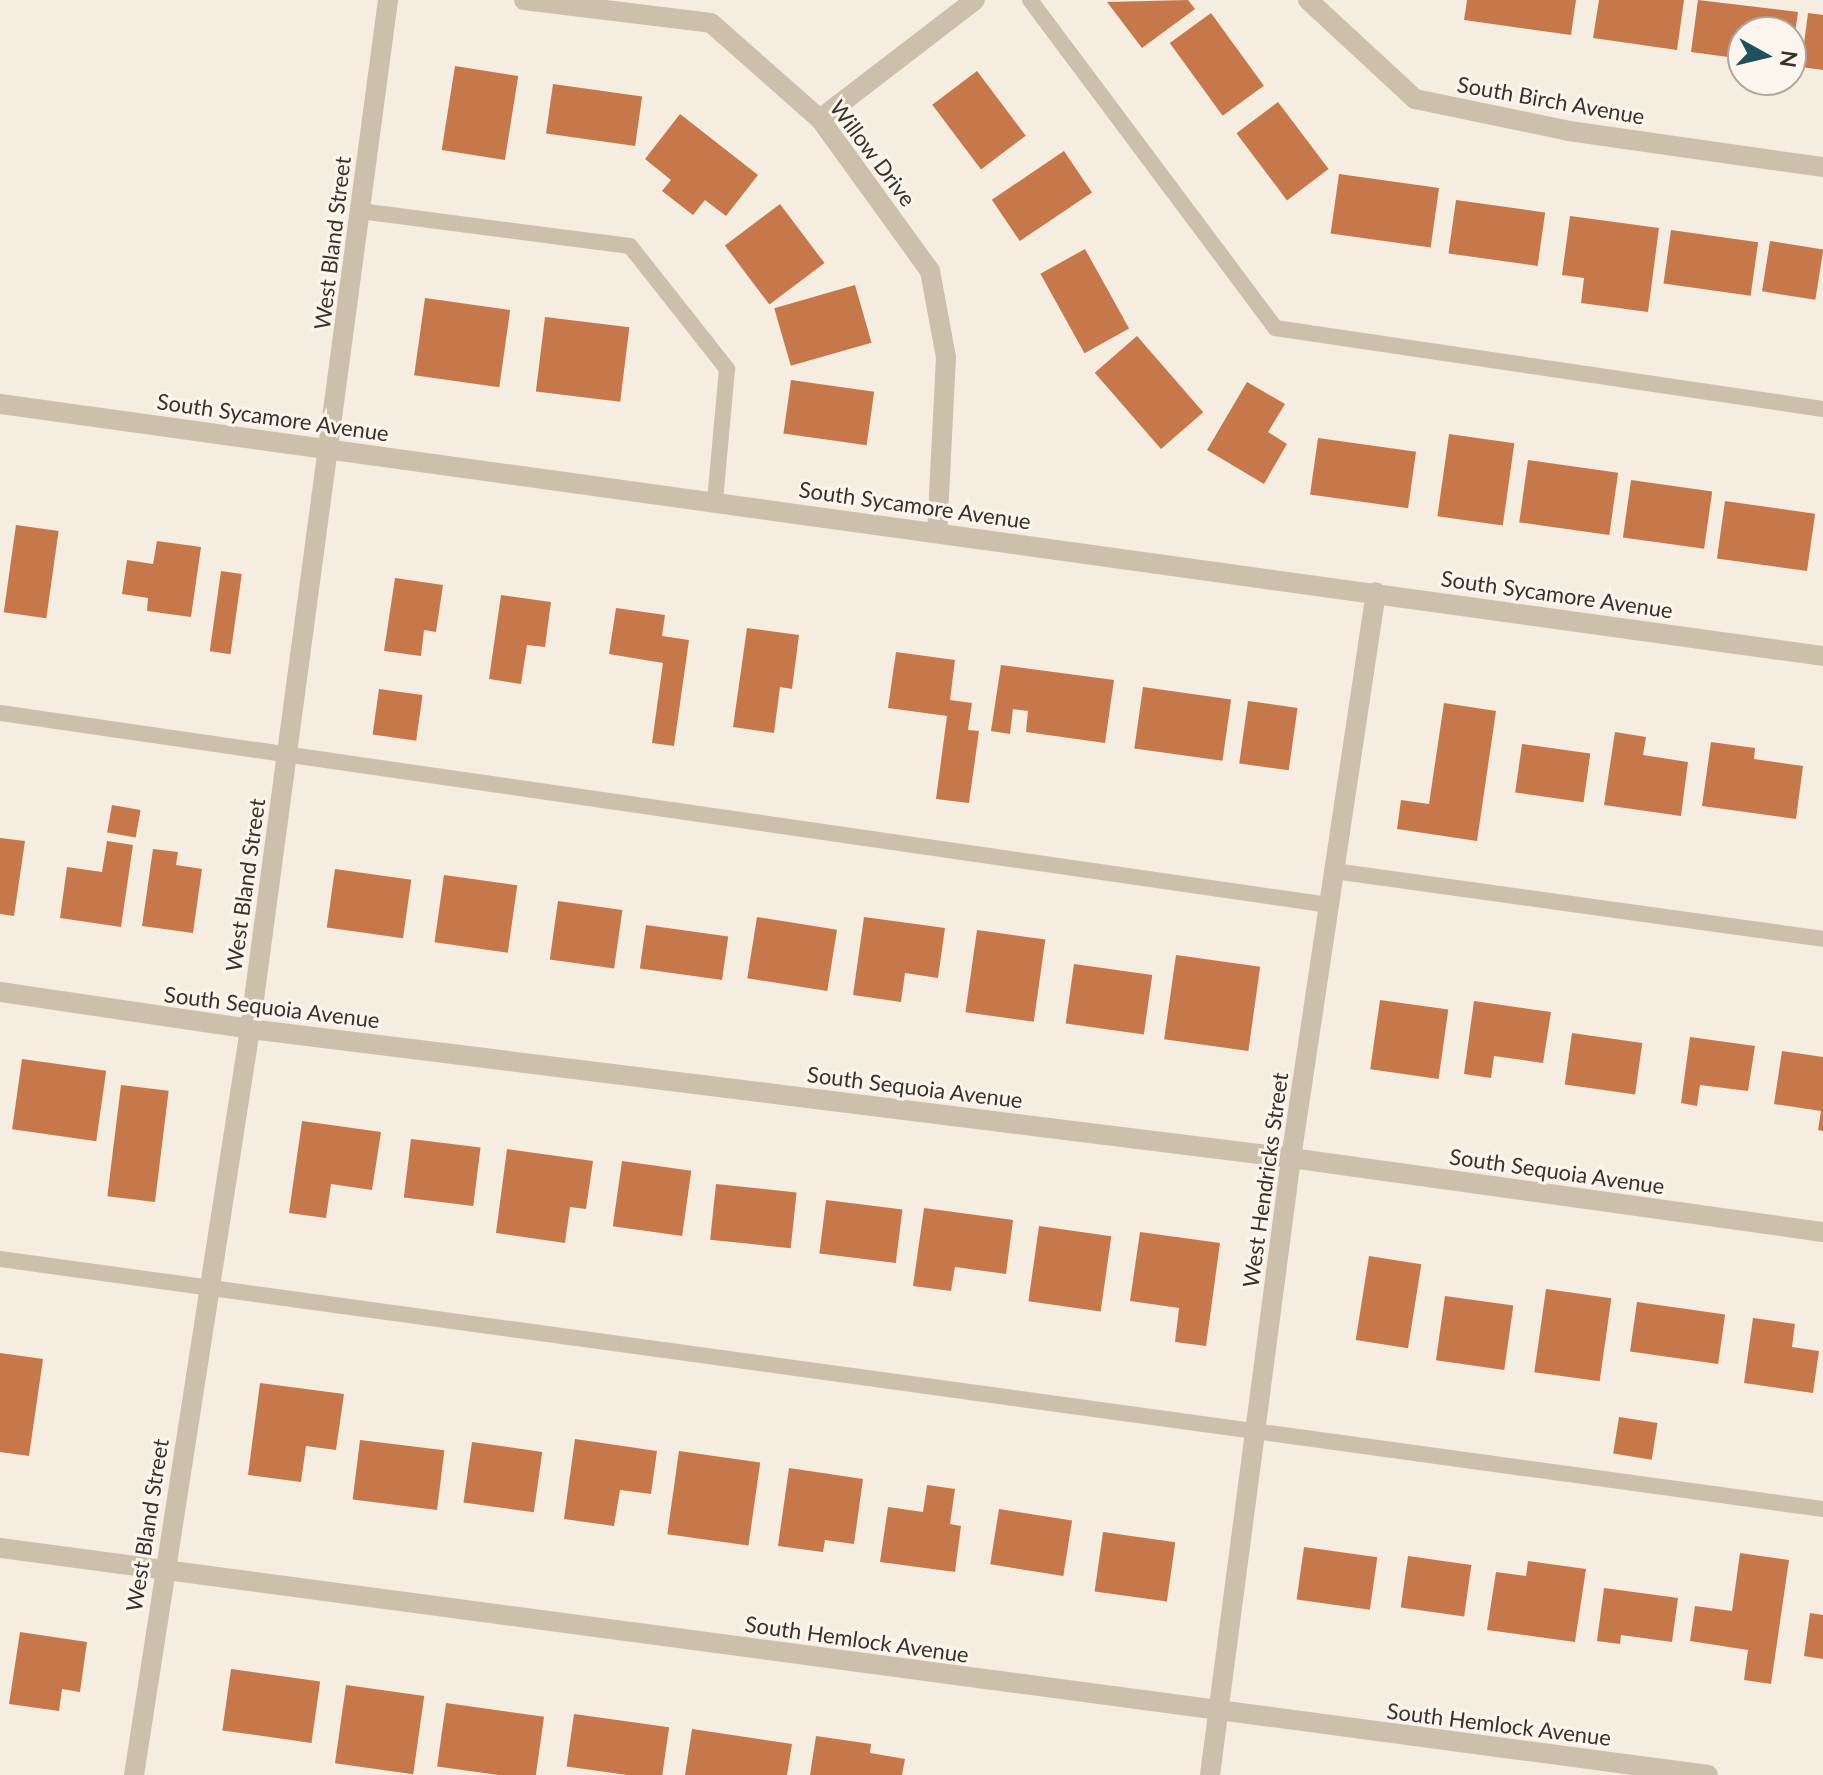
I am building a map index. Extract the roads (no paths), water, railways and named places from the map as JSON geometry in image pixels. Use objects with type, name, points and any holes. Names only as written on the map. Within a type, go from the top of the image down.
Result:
[{"type":"street","name":"West Bland Street","points":[[134,1775],[250,1029],[388,0]]},
{"type":"street","name":"Willow Drive","points":[[524,0],[711,23],[820,119],[930,271],[946,357],[937,532]]},
{"type":"street","points":[[820,119],[975,0]]},
{"type":"street","name":"South Birch Avenue","points":[[1308,0],[1415,99],[1569,131],[1823,167]]},
{"type":"street","name":"South Sycamore Avenue","points":[[0,404],[1823,656]]},
{"type":"street","name":"West Hendricks Street","points":[[1210,1775],[1291,1158],[1376,592]]},
{"type":"street","name":"South Sequoia Avenue","points":[[0,992],[250,1029],[1291,1158],[1823,1232]]},
{"type":"street","name":"South Hemlock Avenue","points":[[0,1548],[1708,1775]]},
{"type":"lane","points":[[1030,0],[1275,328],[1823,409]]},
{"type":"lane","points":[[360,211],[630,246],[727,369],[715,501]]},
{"type":"lane","points":[[0,713],[1329,905]]},
{"type":"lane","points":[[1334,871],[1823,939]]},
{"type":"lane","points":[[0,1259],[208,1291],[1823,1509]]}]
